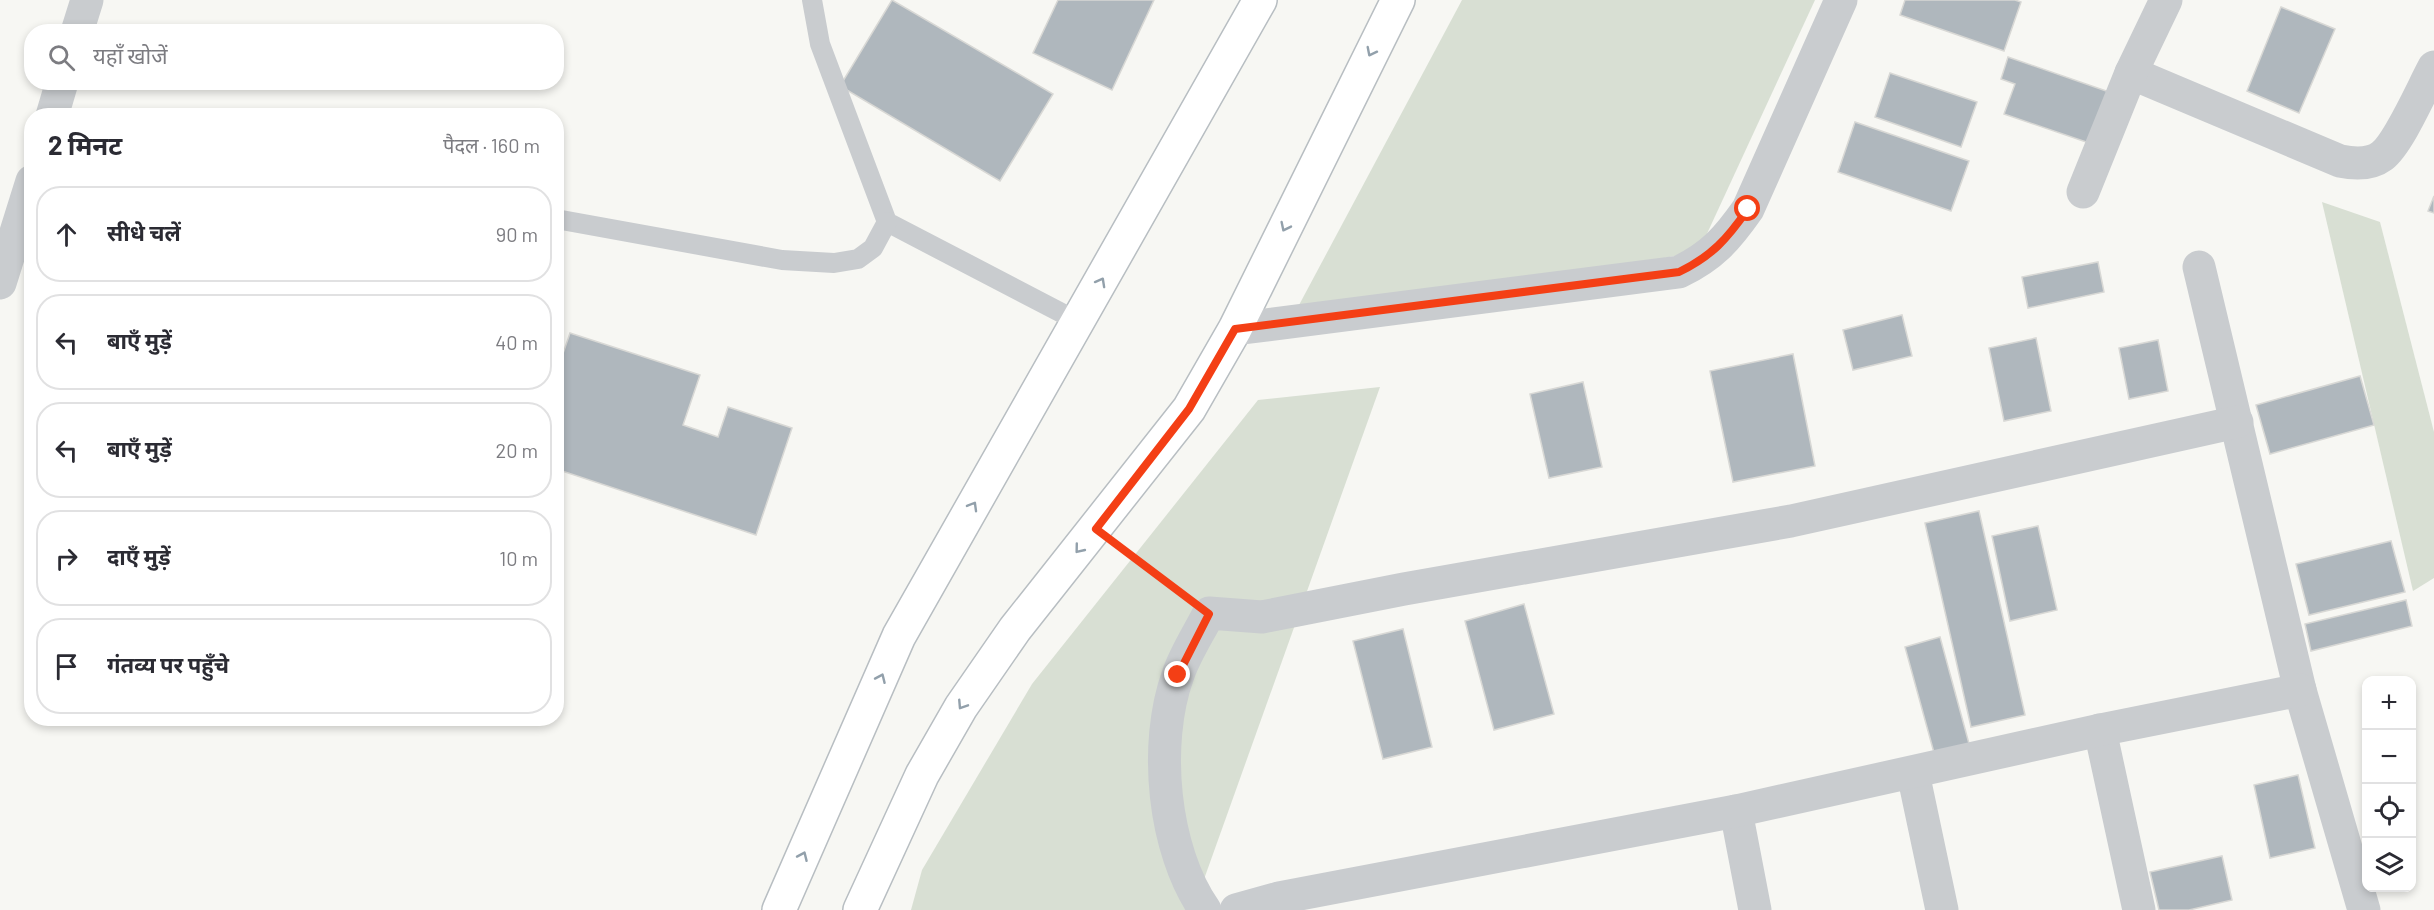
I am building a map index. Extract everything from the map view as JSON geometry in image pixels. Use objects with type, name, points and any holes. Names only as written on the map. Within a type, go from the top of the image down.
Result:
[{"type":"street","points":[[80,24],[87,0]]},
{"type":"street","points":[[779,910],[899,636],[1260,0]]},
{"type":"street","points":[[860,910],[922,775],[961,707],[1015,629],[1189,409],[1235,329],[1398,0]]},
{"type":"street","points":[[1235,329],[1679,272],[1704,260],[1729,236],[1748,209],[1841,0]]},
{"type":"street","points":[[2083,192],[2131,73],[2166,0]]},
{"type":"street","points":[[2131,73],[2340,161],[2352,163],[2367,162],[2381,157],[2394,141],[2434,67]]},
{"type":"street","points":[[54,108],[59,90]]},
{"type":"street","points":[[0,283],[24,206]]},
{"type":"street","points":[[2199,267],[2300,690],[2364,910]]},
{"type":"street","points":[[1205,910],[1191,890],[1170,823],[1164,774],[1166,728],[1178,675],[1209,614],[1262,617],[1404,589],[1791,521],[2237,422]]},
{"type":"street","points":[[1236,910],[1268,901],[1736,812],[2100,730],[2300,690]]},
{"type":"street","points":[[2100,730],[2139,910]]},
{"type":"street","points":[[1913,773],[1942,910]]},
{"type":"street","points":[[1736,812],[1755,910]]},
{"type":"street","points":[[1268,901],[1299,910]]},
{"type":"lane","points":[[812,0],[820,44],[887,222],[1079,322]]},
{"type":"lane","points":[[564,220],[782,260],[834,263],[858,259],[873,248],[887,222]]},
{"type":"path","points":[[1096,529],[1209,614]]},
{"type":"shaded area","points":[[1462,0],[1815,0],[1699,251],[1283,335]]},
{"type":"shaded area","points":[[2322,202],[2380,222],[2434,432],[2434,578],[2413,591]]},
{"type":"shaded area","points":[[1380,387],[1193,910],[911,910],[922,870],[1032,684],[1258,400]]},
{"type":"building","points":[[892,0],[1053,94],[1000,181],[840,86]]},
{"type":"building","points":[[1058,0],[1154,0],[1112,90],[1033,53]]},
{"type":"building","points":[[1905,0],[2015,0],[2021,2],[2004,51],[1900,15]]},
{"type":"building","points":[[2281,7],[2335,29],[2299,113],[2247,91]]},
{"type":"building","points":[[2008,57],[2112,93],[2095,145],[2004,114],[2015,84],[2001,79]]},
{"type":"building","points":[[1890,73],[1977,102],[1961,147],[1875,117]]},
{"type":"building","points":[[1855,122],[1969,161],[1951,211],[1838,172]]},
{"type":"building","points":[[2434,196],[2434,213],[2428,211]]},
{"type":"building","points":[[2098,262],[2104,292],[2028,308],[2022,277]]},
{"type":"building","points":[[1902,315],[1912,356],[1853,370],[1843,330]]},
{"type":"building","points":[[570,333],[700,375],[683,425],[718,437],[728,407],[792,428],[756,535],[564,472],[564,351]]},
{"type":"building","points":[[2036,338],[2051,411],[2004,421],[1989,348]]},
{"type":"building","points":[[2158,340],[2168,391],[2129,399],[2119,348]]},
{"type":"building","points":[[1793,354],[1815,466],[1733,482],[1710,371]]},
{"type":"building","points":[[2360,376],[2374,425],[2270,454],[2256,405]]},
{"type":"building","points":[[1583,382],[1602,467],[1549,478],[1530,394]]},
{"type":"building","points":[[1979,511],[2025,715],[1971,727],[1925,523]]},
{"type":"building","points":[[2038,526],[2057,610],[2010,621],[1992,536]]},
{"type":"building","points":[[2391,541],[2405,592],[2309,615],[2296,564]]},
{"type":"building","points":[[2406,600],[2412,626],[2311,651],[2305,624]]},
{"type":"building","points":[[1524,604],[1554,714],[1494,730],[1465,621]]},
{"type":"building","points":[[1403,629],[1432,747],[1383,759],[1353,641]]},
{"type":"building","points":[[1940,637],[1971,751],[1936,760],[1905,647]]},
{"type":"building","points":[[2298,775],[2315,848],[2270,858],[2254,785]]},
{"type":"building","points":[[2222,856],[2232,900],[2189,910],[2159,910],[2150,872]]},
{"type":"route","points":[[1178,675],[1209,614],[1096,529],[1189,409],[1235,329],[1679,272],[1704,260],[1729,236],[1748,209]]}]
